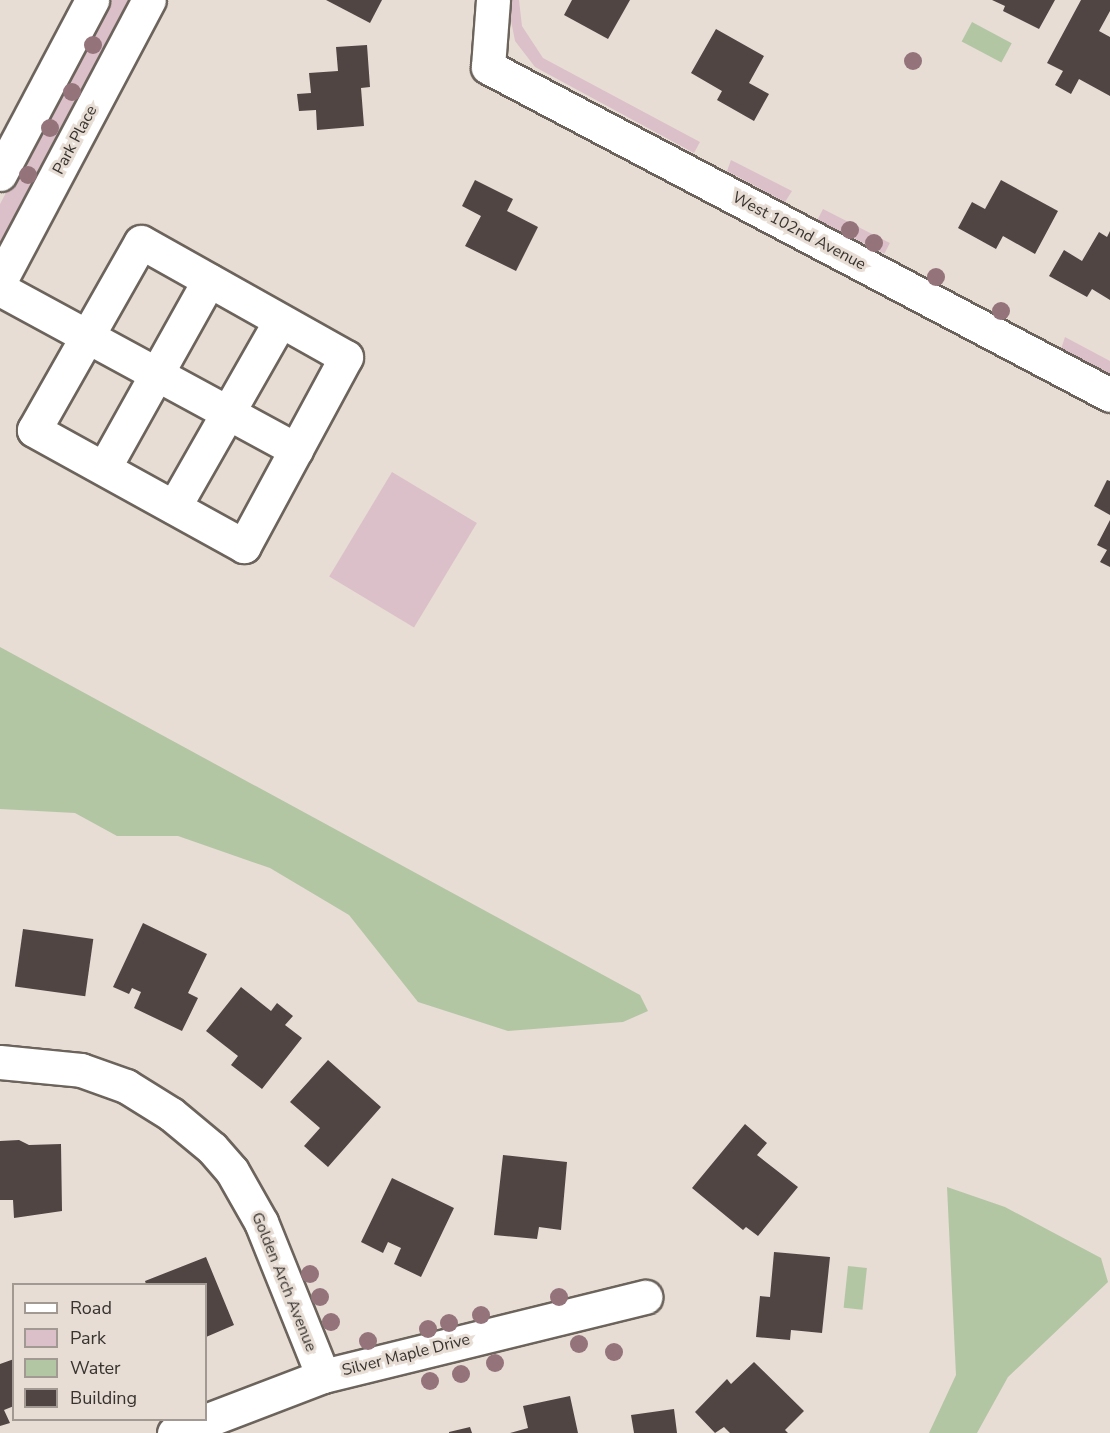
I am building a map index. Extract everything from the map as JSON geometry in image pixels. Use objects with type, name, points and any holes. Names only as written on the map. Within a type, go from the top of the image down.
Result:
[{"type":"street","points":[[0,174],[92,0]]},
{"type":"street","name":"Park Place","points":[[0,281],[149,0]]},
{"type":"street","name":"West 102nd Avenue","points":[[493,0],[488,67],[1110,396]]},
{"type":"street","points":[[141,242],[280,321],[346,357],[244,546],[34,430],[141,242]]},
{"type":"street","points":[[104,468],[209,280]]},
{"type":"street","points":[[0,289],[87,334],[296,450]]},
{"type":"street","points":[[174,507],[280,321]]},
{"type":"street","name":"Golden Arch Avenue","points":[[0,1062],[81,1070],[118,1083],[171,1114],[212,1148],[232,1171],[261,1222],[322,1376]]},
{"type":"street","name":"Silver Maple Drive","points":[[207,1420],[322,1376],[645,1297]]},
{"type":"street","name":"Silver Maple Drive","points":[[174,1433],[205,1421]]},
{"type":"green space","points":[[109,0],[140,0],[0,254],[0,204]]},
{"type":"green space","points":[[507,0],[519,0],[522,26],[543,58],[700,142],[694,153],[535,67],[515,41]]},
{"type":"green space","points":[[731,160],[792,191],[785,202],[727,171]]},
{"type":"green space","points":[[823,209],[890,243],[884,254],[818,220]]},
{"type":"green space","points":[[1065,337],[1110,361],[1110,375],[1061,349]]},
{"type":"green space","points":[[392,472],[477,523],[414,628],[329,577]]},
{"type":"water","points":[[972,22],[1012,43],[1001,63],[962,41]]},
{"type":"water","points":[[0,647],[640,995],[648,1011],[623,1022],[508,1031],[418,1002],[349,915],[270,868],[178,836],[117,836],[75,813],[0,809]]},
{"type":"water","points":[[947,1187],[1005,1207],[1101,1258],[1108,1282],[1008,1377],[977,1433],[929,1433],[956,1375]]},
{"type":"water","points":[[848,1266],[867,1268],[863,1310],[844,1308]]},
{"type":"building","points":[[326,0],[382,0],[370,23]]},
{"type":"building","points":[[572,0],[630,0],[608,39],[564,15]]},
{"type":"building","points":[[992,0],[1055,0],[1039,29],[1003,11],[1005,6]]},
{"type":"building","points":[[1081,0],[1110,0],[1110,11],[1099,31],[1110,37],[1110,96],[1079,79],[1071,94],[1055,85],[1063,71],[1047,63]]},
{"type":"building","points":[[716,29],[764,56],[749,83],[769,94],[754,121],[717,100],[722,91],[691,73]]},
{"type":"building","points":[[367,45],[370,87],[361,88],[364,126],[317,130],[316,110],[299,111],[297,94],[311,93],[309,73],[338,71],[336,47]]},
{"type":"building","points":[[475,180],[513,199],[507,211],[538,227],[516,271],[465,246],[481,216],[462,206]]},
{"type":"building","points":[[1001,180],[1058,211],[1035,254],[1003,236],[996,249],[958,228],[972,202],[985,209]]},
{"type":"building","points":[[1110,231],[1110,300],[1092,289],[1087,297],[1049,276],[1064,250],[1082,261],[1099,232],[1107,237]]},
{"type":"building","points":[[1107,480],[1110,481],[1110,515],[1094,506]]},
{"type":"building","points":[[1110,520],[1110,567],[1100,562],[1107,550],[1097,545]]},
{"type":"building","points":[[143,923],[207,954],[188,993],[198,998],[182,1031],[134,1008],[141,992],[132,988],[129,994],[113,987]]},
{"type":"building","points":[[23,929],[93,939],[85,996],[15,986]]},
{"type":"building","points":[[241,987],[271,1011],[277,1003],[293,1016],[285,1025],[302,1038],[262,1089],[231,1065],[238,1056],[206,1031]]},
{"type":"building","points":[[328,1060],[381,1107],[328,1167],[304,1146],[320,1128],[290,1102]]},
{"type":"building","points":[[745,1124],[767,1143],[757,1155],[798,1187],[758,1236],[746,1227],[743,1230],[692,1188]]},
{"type":"building","points":[[19,1140],[29,1145],[61,1144],[62,1211],[14,1218],[13,1200],[0,1200],[0,1141]]},
{"type":"building","points":[[503,1155],[567,1162],[561,1230],[539,1227],[537,1239],[494,1235]]},
{"type":"building","points":[[392,1178],[454,1208],[421,1277],[394,1264],[401,1248],[388,1242],[383,1253],[361,1242]]},
{"type":"building","points":[[774,1252],[830,1257],[822,1333],[791,1330],[790,1340],[756,1337],[760,1296],[770,1297]]},
{"type":"building","points":[[206,1257],[234,1325],[207,1337],[207,1283],[146,1283],[145,1281]]},
{"type":"building","points":[[12,1360],[12,1407],[4,1410],[10,1423],[0,1426],[0,1364]]},
{"type":"building","points":[[754,1362],[804,1411],[785,1430],[788,1433],[730,1433],[724,1427],[715,1433],[695,1412],[727,1379],[731,1384]]},
{"type":"building","points":[[570,1396],[578,1433],[510,1433],[528,1428],[523,1406]]},
{"type":"building","points":[[674,1409],[677,1433],[634,1433],[631,1415]]},
{"type":"building","points":[[470,1427],[472,1433],[449,1433],[449,1432]]}]
